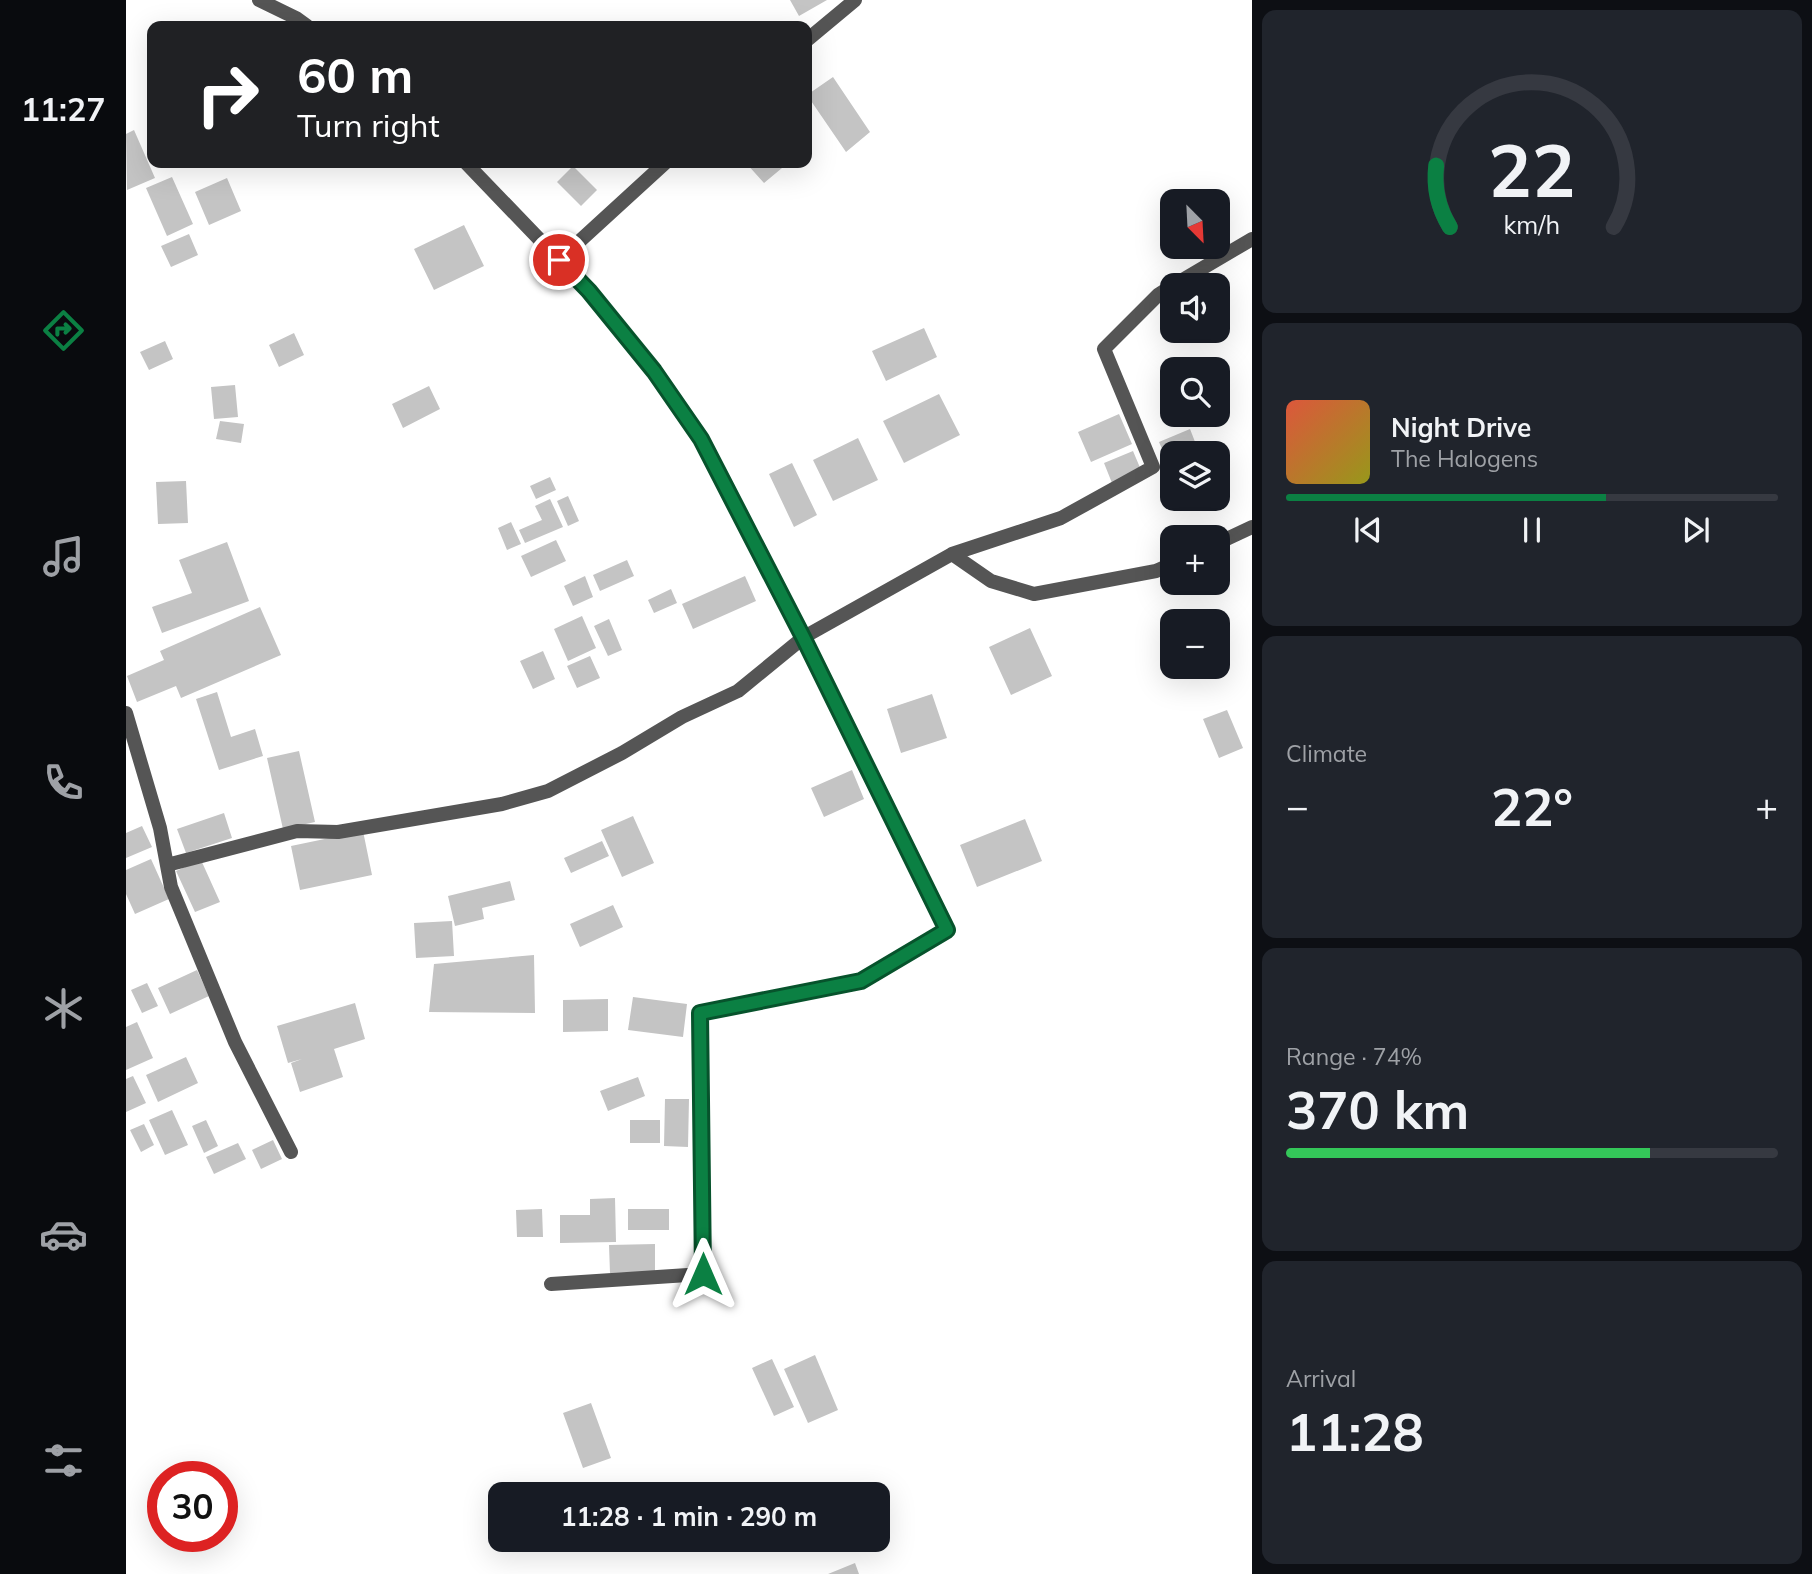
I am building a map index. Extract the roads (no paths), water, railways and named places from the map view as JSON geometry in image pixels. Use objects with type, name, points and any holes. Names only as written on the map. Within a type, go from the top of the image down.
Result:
[{"type":"street","points":[[259,0],[300,21]]},
{"type":"street","points":[[812,36],[855,0]]},
{"type":"street","points":[[471,168],[589,291],[654,371],[701,439],[803,637],[947,930],[861,981],[700,1013],[703,1274],[551,1284]]},
{"type":"street","points":[[559,260],[660,168]]},
{"type":"street","points":[[1195,273],[1252,240]]},
{"type":"street","points":[[167,864],[297,831],[338,832],[502,804],[548,791],[575,779],[682,717],[738,691],[803,637],[953,554],[1061,518],[1153,467],[1104,349],[1160,294]]},
{"type":"street","points":[[1230,537],[1252,527]]},
{"type":"street","points":[[953,554],[991,581],[1034,594],[1160,569]]},
{"type":"street","points":[[126,713],[129,737],[160,828],[171,887],[235,1042],[291,1152]]}]
